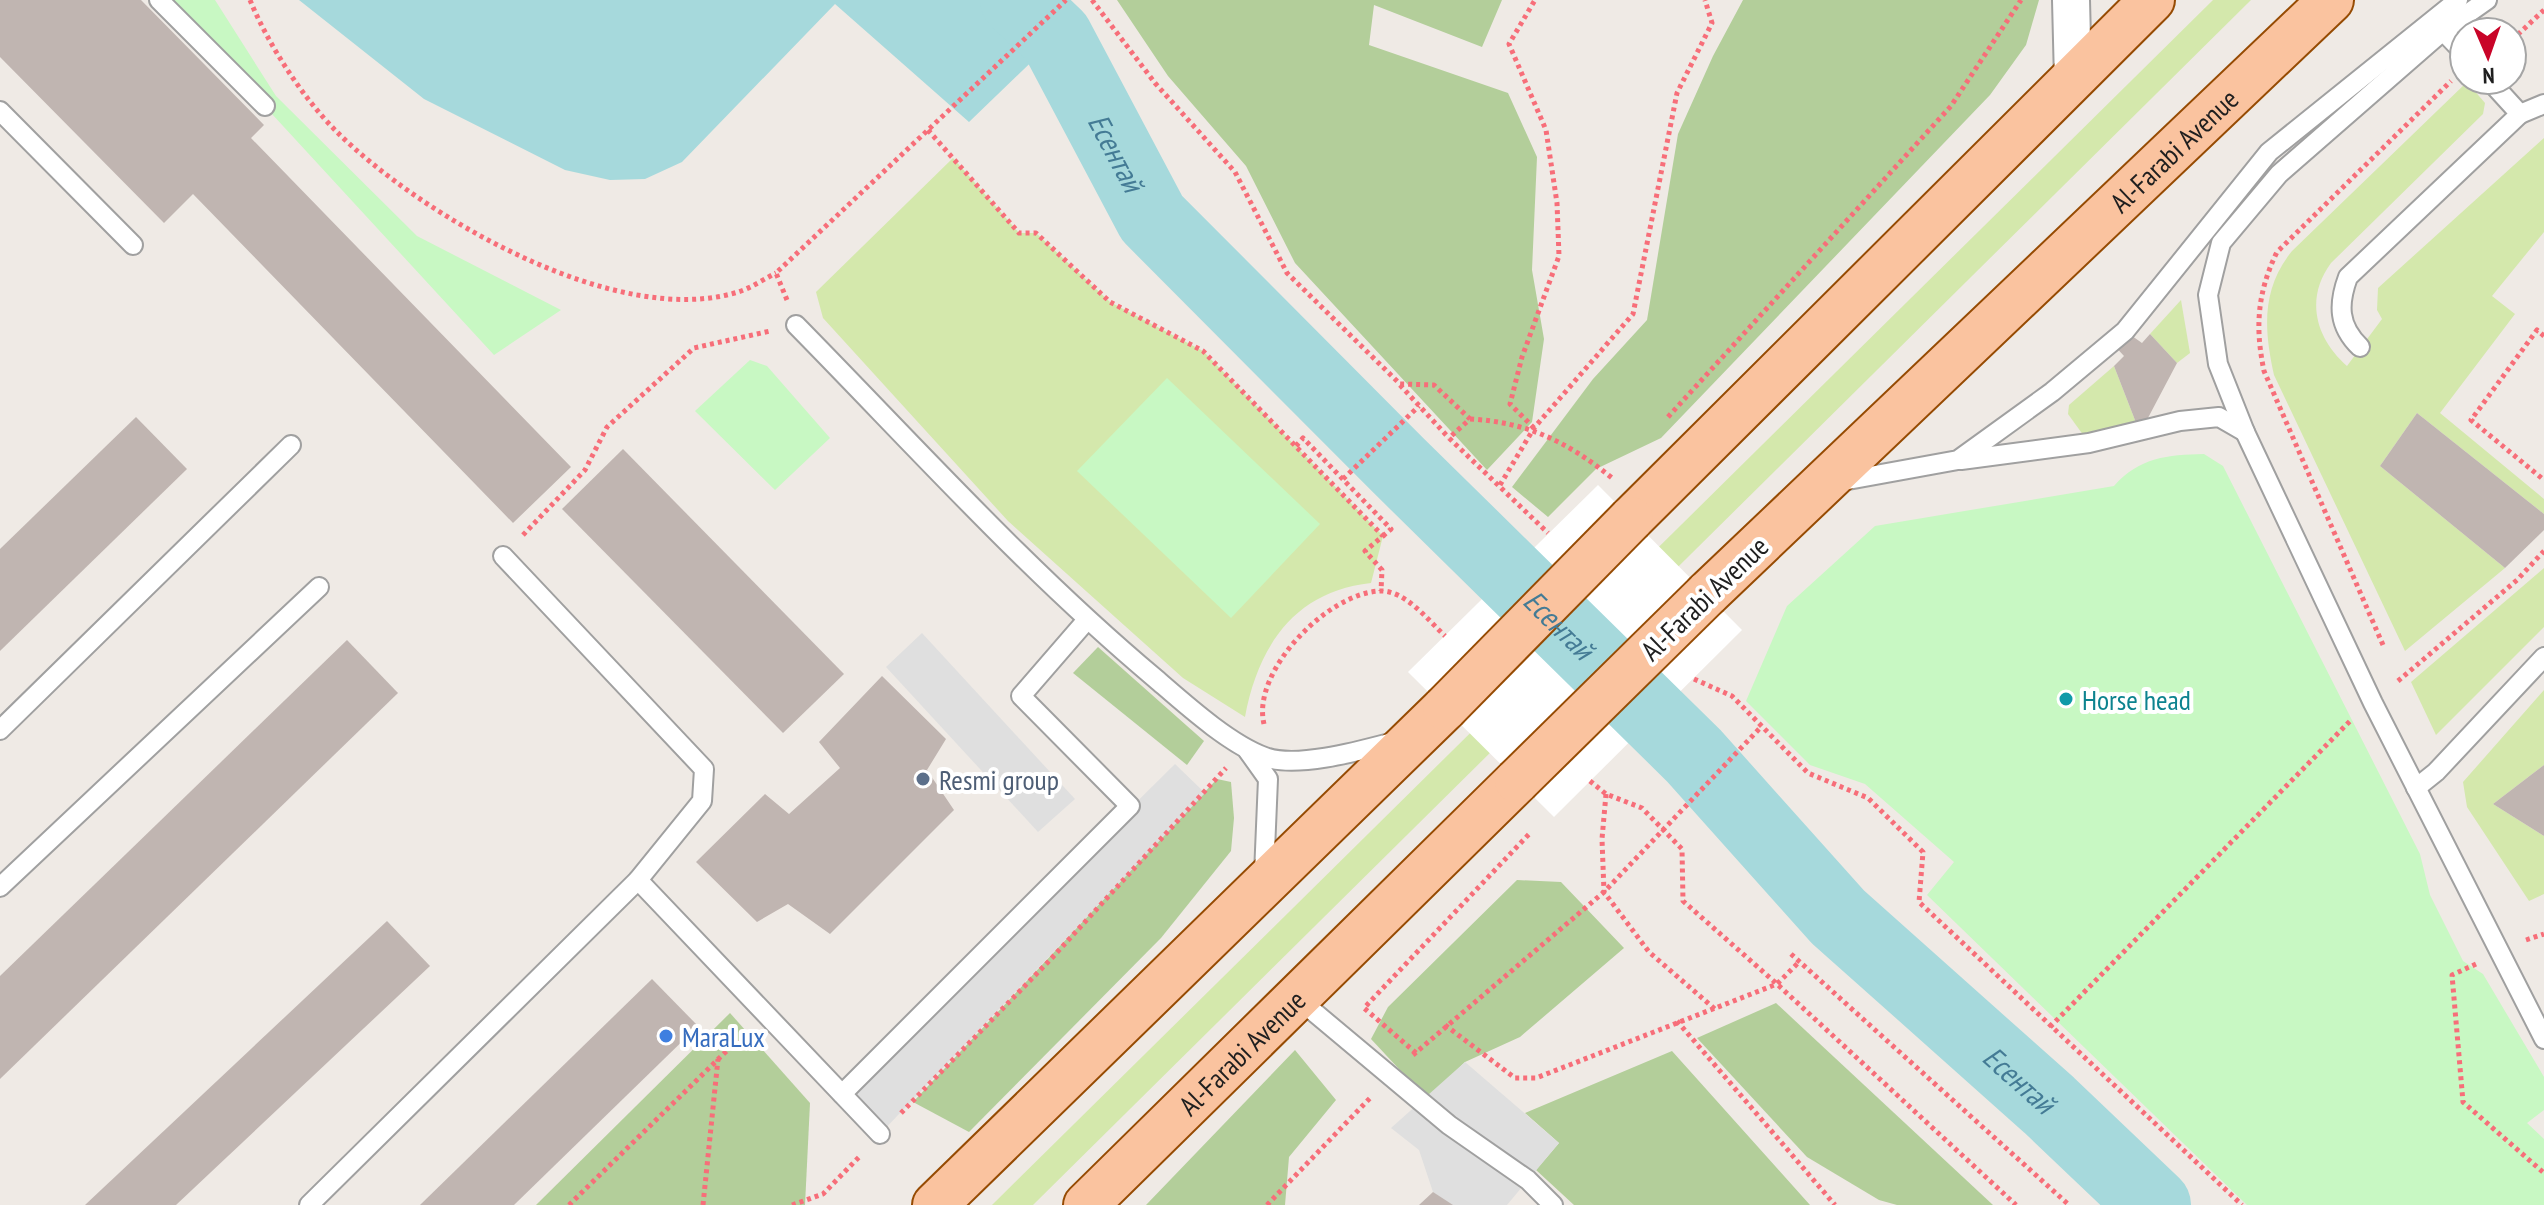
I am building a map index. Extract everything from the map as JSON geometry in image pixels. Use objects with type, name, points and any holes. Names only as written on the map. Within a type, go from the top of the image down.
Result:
[{"type":"main road","points":[[935,1205],[1430,722],[1617,504],[2073,80],[2152,0]]},
{"type":"main road","name":"Al-Farabi Avenue","points":[[1086,1205],[1707,594],[2328,4]]},
{"type":"street","points":[[2071,0],[2073,80]]},
{"type":"lane","points":[[159,0],[265,106]]},
{"type":"lane","points":[[1958,460],[2052,392],[2125,331],[2269,152],[2458,0]]},
{"type":"lane","points":[[2208,295],[2221,243],[2279,174],[2443,31],[2487,0]]},
{"type":"lane","points":[[2443,31],[2448,36]]},
{"type":"lane","points":[[2504,96],[2520,114]]},
{"type":"lane","points":[[2360,347],[2342,321],[2342,295],[2348,277],[2520,114],[2544,104]]},
{"type":"lane","points":[[0,111],[133,245]]},
{"type":"lane","points":[[2211,222],[2208,295],[2218,364],[2245,432],[2416,788],[2535,1003],[2544,1039]]},
{"type":"lane","points":[[2188,251],[2229,234]]},
{"type":"lane","points":[[796,325],[1086,621],[1191,709],[1244,745],[1265,758],[1287,760],[1347,753],[1430,722]]},
{"type":"lane","points":[[1822,485],[1958,460],[2089,443],[2180,421],[2219,417],[2245,432]]},
{"type":"lane","points":[[0,730],[291,445]]},
{"type":"lane","points":[[309,1205],[638,880],[702,801],[704,769],[503,556]]},
{"type":"lane","points":[[0,887],[319,587]]},
{"type":"lane","points":[[842,1094],[1130,806],[1021,696],[1086,621]]},
{"type":"lane","points":[[2416,788],[2436,772],[2544,657]]},
{"type":"lane","points":[[1244,745],[1268,779],[1269,821],[1263,886]]},
{"type":"lane","points":[[638,880],[880,1134]]},
{"type":"lane","points":[[1296,997],[1449,1125],[1528,1180],[1553,1205]]},
{"type":"path","points":[[250,0],[266,38],[334,130],[386,175],[474,234],[554,271],[642,297],[696,299],[739,292],[776,273],[1066,0]]},
{"type":"path","points":[[1092,0],[1155,83],[1235,172],[1287,273],[1400,384],[1449,438],[1548,533]]},
{"type":"path","points":[[1534,428],[1510,404],[1522,357],[1559,256],[1557,203],[1546,130],[1509,44],[1535,0]]},
{"type":"path","points":[[1500,485],[1534,428],[1633,314],[1677,93],[1712,23],[1705,0]]},
{"type":"path","points":[[1665,420],[1951,106],[2021,0]]},
{"type":"path","points":[[2528,25],[2544,10]]},
{"type":"path","points":[[2386,653],[2264,371],[2257,337],[2258,306],[2265,276],[2277,252],[2448,84]]},
{"type":"path","points":[[928,130],[1019,233],[1036,233],[1110,302],[1203,351],[1383,536]]},
{"type":"path","points":[[503,556],[585,470],[607,427],[694,348],[796,325],[776,273]]},
{"type":"path","points":[[2544,336],[2537,330],[2471,420],[2544,480]]},
{"type":"path","points":[[1400,384],[1434,385],[1470,419],[1534,428],[1578,450],[1612,478],[1617,504]]},
{"type":"path","points":[[1343,479],[1419,406]]},
{"type":"path","points":[[1449,438],[1470,419]]},
{"type":"path","points":[[1296,446],[1303,438],[1391,529],[1365,551],[1382,570],[1381,591]]},
{"type":"path","points":[[1612,478],[1623,466]]},
{"type":"path","points":[[2398,681],[2517,580],[2544,551]]},
{"type":"path","points":[[1274,727],[1262,723],[1267,692],[1283,654],[1312,623],[1343,600],[1381,591],[1398,595],[1445,636]]},
{"type":"path","points":[[2392,667],[2403,692]]},
{"type":"path","points":[[1694,679],[1732,696],[1808,773],[1868,798],[1923,852],[1919,902],[2049,1028],[2242,1205]]},
{"type":"path","points":[[2049,1028],[2357,714]]},
{"type":"path","points":[[1267,1205],[1445,1025],[1604,892],[1761,727]]},
{"type":"path","points":[[792,1205],[823,1194],[1060,949],[1231,761]]},
{"type":"path","points":[[1590,781],[1606,794],[1642,808],[1682,849],[1683,901],[2016,1205]]},
{"type":"path","points":[[1606,794],[1602,839],[1604,892],[1649,952],[1717,1010]]},
{"type":"path","points":[[1416,1053],[1364,1008],[1539,824]]},
{"type":"path","points":[[2517,927],[2524,940],[2544,934]]},
{"type":"path","points":[[1791,954],[2069,1205]]},
{"type":"path","points":[[1445,1025],[1515,1078],[1536,1078],[1677,1021],[1717,1010],[1777,984],[1799,962]]},
{"type":"path","points":[[2477,964],[2452,975],[2463,1102],[2544,1173]]},
{"type":"path","points":[[569,1205],[763,1014]]},
{"type":"path","points":[[1677,1021],[1835,1205]]},
{"type":"path","points":[[703,1205],[718,1058]]},
{"type":"green space","points":[[167,0],[215,0],[276,96],[417,236],[561,310],[494,355]]},
{"type":"green space","points":[[1117,0],[1502,0],[1482,47],[1374,5],[1369,45],[1508,93],[1537,157],[1532,270],[1544,339],[1532,422],[1487,470],[1295,263],[1246,166],[1168,76]]},
{"type":"green space","points":[[1743,0],[2039,0],[2026,45],[1990,95],[1661,438],[1596,469],[1548,517],[1512,487],[1593,379],[1647,320],[1678,134],[1713,56]]},
{"type":"green space","points":[[2213,0],[2251,0],[1033,1205],[992,1205]]},
{"type":"green space","points":[[2453,96],[2479,96],[2485,103],[2483,114],[2331,263],[2323,276],[2318,290],[2317,317],[2327,343],[2347,366],[2382,319],[2377,310],[2378,288],[2544,138],[2544,232],[2492,296],[2515,314],[2440,413],[2544,499],[2544,514],[2417,413],[2380,466],[2505,568],[2405,651],[2274,375],[2267,326],[2270,295],[2282,265],[2292,251]]},
{"type":"green space","points":[[953,158],[1019,233],[1036,233],[1110,302],[1203,351],[1383,536],[1371,583],[1344,588],[1321,597],[1284,626],[1259,667],[1245,717],[1183,678],[1008,521],[823,318],[816,292]]},
{"type":"green space","points":[[2181,300],[2190,353],[2177,363],[2150,334]]},
{"type":"green space","points":[[750,360],[767,366],[830,438],[775,490],[695,411]]},
{"type":"green space","points":[[2114,366],[2140,433],[2089,443],[2068,414],[2069,405]]},
{"type":"green space","points":[[1167,378],[1320,524],[1231,618],[1077,471]]},
{"type":"green space","points":[[2204,454],[2223,466],[2420,854],[2430,895],[2463,961],[2483,974],[2544,1077],[2544,1110],[2527,1123],[2544,1139],[2544,1205],[2247,1205],[1927,895],[1954,862],[1865,784],[1810,765],[1746,701],[1787,606],[1875,526],[2114,486],[2144,463],[2178,455]]},
{"type":"green space","points":[[2544,568],[2544,627],[2436,735],[2411,682]]},
{"type":"green space","points":[[1098,647],[1204,741],[1187,765],[1073,673]]},
{"type":"green space","points":[[2544,690],[2544,765],[2493,804],[2544,836],[2544,894],[2529,901],[2467,807],[2463,782]]},
{"type":"green space","points":[[1217,779],[1231,782],[1234,818],[1231,851],[1161,938],[969,1132],[913,1102]]},
{"type":"green space","points":[[1517,880],[1561,882],[1624,948],[1520,1037],[1465,1062],[1427,1099],[1371,1039],[1388,1007]]},
{"type":"green space","points":[[1776,1003],[1993,1205],[1897,1205],[1879,1200],[1807,1157],[1697,1038]]},
{"type":"green space","points":[[730,1013],[810,1103],[805,1205],[536,1205]]},
{"type":"green space","points":[[1295,1050],[1336,1100],[1289,1157],[1285,1205],[1146,1205]]},
{"type":"green space","points":[[1672,1051],[1810,1205],[1574,1205],[1536,1170],[1559,1143],[1525,1113]]},
{"type":"shaded area","points":[[922,633],[1075,799],[1038,832],[886,667]]},
{"type":"shaded area","points":[[1175,764],[1205,793],[880,1134],[842,1094]]},
{"type":"shaded area","points":[[1465,1062],[1559,1143],[1507,1205],[1450,1205],[1433,1192],[1419,1150],[1391,1128]]},
{"type":"water","points":[[299,0],[1059,0],[1077,18],[969,122],[835,4],[682,162],[645,179],[610,180],[565,170],[424,99]]},
{"type":"pier","points":[[1598,485],[1742,630],[1554,817],[1408,672]]},
{"type":"building","points":[[0,0],[141,0],[264,125],[251,138],[571,467],[513,523],[193,194],[164,223],[0,57]]},
{"type":"building","points":[[2125,331],[2142,343],[2150,334],[2177,363],[2140,433],[2114,366],[2124,356],[2112,343]]},
{"type":"building","points":[[2417,413],[2544,514],[2544,530],[2505,568],[2380,466]]},
{"type":"building","points":[[136,417],[187,469],[0,651],[0,549]]},
{"type":"building","points":[[623,449],[844,674],[783,733],[562,509]]},
{"type":"building","points":[[347,640],[398,693],[0,1079],[0,976]]},
{"type":"building","points":[[882,676],[946,739],[927,770],[954,810],[830,934],[788,904],[757,922],[696,862],[765,794],[789,814],[840,768],[819,742]]},
{"type":"building","points":[[2544,765],[2544,836],[2493,804]]},
{"type":"building","points":[[387,921],[430,966],[176,1205],[85,1205]]},
{"type":"building","points":[[652,979],[698,1026],[514,1205],[420,1205]]},
{"type":"building","points":[[1433,1192],[1453,1205],[1419,1205]]},
{"type":"waterway","name":"Есентай","points":[[1017,0],[1056,37],[1152,218],[1694,756],[1838,917],[2049,1105],[2154,1205]]},
{"type":"place","name":"Horse head","points":[[2066,699]]},
{"type":"place","name":"Resmi group","points":[[923,779]]},
{"type":"place","name":"MaraLux","points":[[666,1036]]}]
